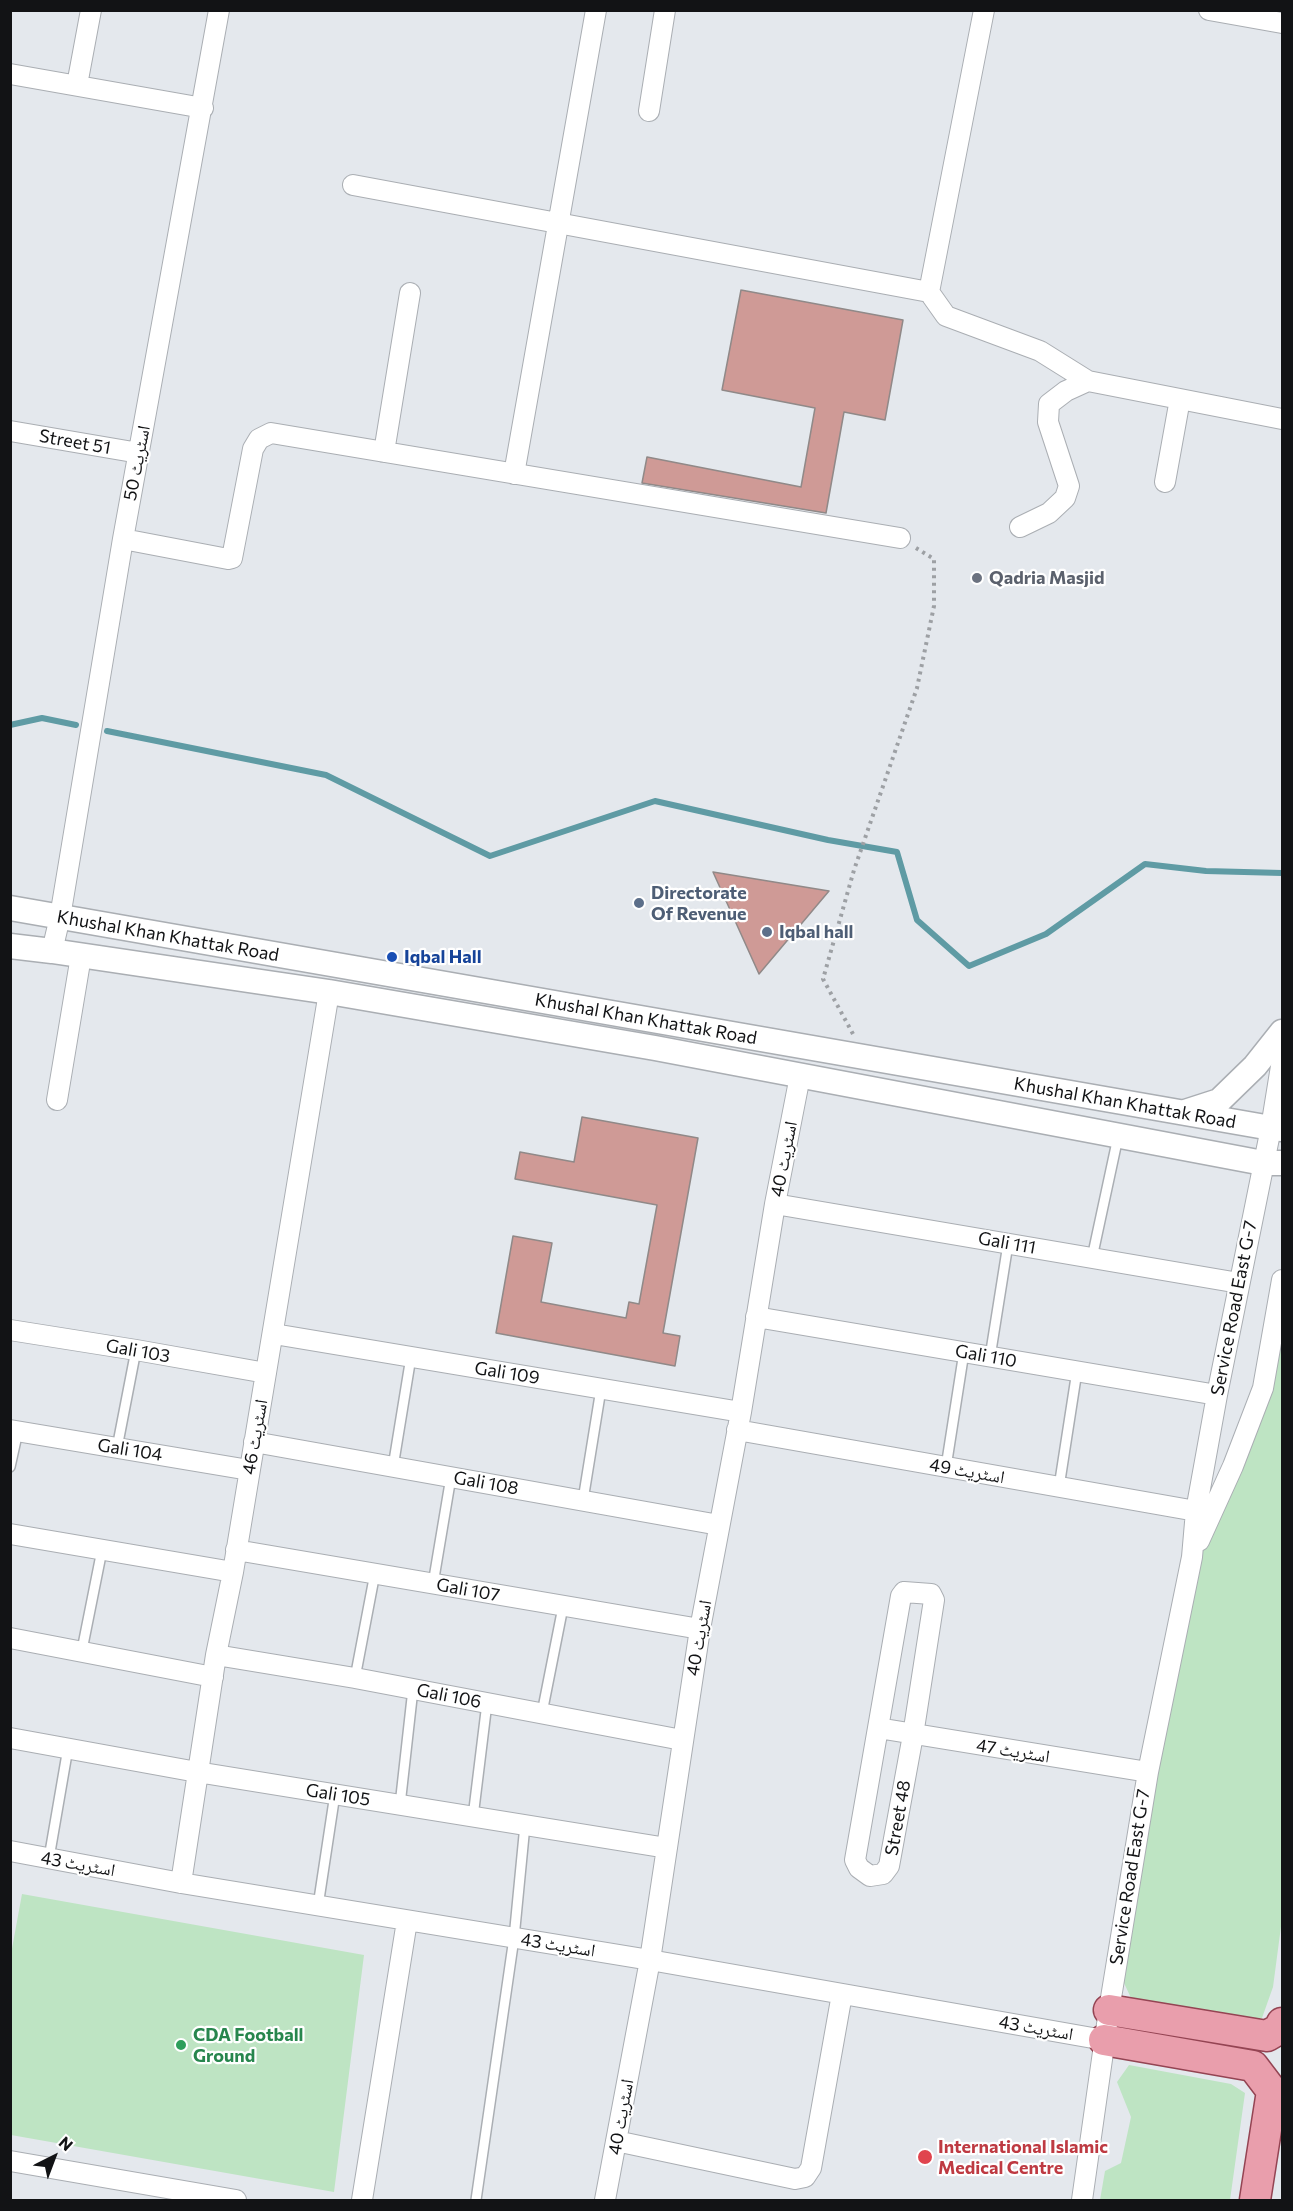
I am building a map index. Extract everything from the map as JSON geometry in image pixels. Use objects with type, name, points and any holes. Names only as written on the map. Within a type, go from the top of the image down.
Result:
[{"type":"main road","points":[[1109,2010],[1267,2036],[1279,2029],[1282,2023]]},
{"type":"main road","points":[[1104,2040],[1253,2066],[1272,2091],[1255,2200]]},
{"type":"street","points":[[77,85],[91,10]]},
{"type":"street","name":"اسٹریٹ 50","points":[[52,951],[60,917],[123,539],[219,10]]},
{"type":"street","points":[[514,474],[596,10]]},
{"type":"street","points":[[649,111],[665,10]]},
{"type":"street","points":[[929,292],[984,10]]},
{"type":"street","points":[[1209,10],[1282,23]]},
{"type":"street","points":[[10,74],[203,108]]},
{"type":"street","points":[[353,185],[929,292],[946,316],[1040,351],[1088,381],[1282,419]]},
{"type":"street","points":[[384,452],[410,293]]},
{"type":"street","points":[[1020,527],[1049,513],[1065,498],[1068,486],[1048,422],[1049,404],[1066,391],[1088,381]]},
{"type":"street","points":[[1165,482],[1180,399]]},
{"type":"street","name":"Street 51","points":[[10,431],[139,453]]},
{"type":"street","points":[[123,539],[232,558],[253,449],[259,439],[271,433],[900,538]]},
{"type":"street","name":"Khushal Khan Khattak Road","points":[[10,908],[1277,1128]]},
{"type":"street","name":"Khushal Khan Khattak Road","points":[[10,946],[329,992],[655,1048],[1118,1136],[1273,1163]]},
{"type":"street","points":[[57,1100],[81,956]]},
{"type":"street","name":"اسٹریٹ 46","points":[[181,1883],[216,1655],[233,1572],[274,1334],[329,992]]},
{"type":"street","points":[[655,1048],[658,1021]]},
{"type":"street","points":[[1183,1113],[1219,1101],[1255,1066],[1282,1032]]},
{"type":"street","name":"Service Road East G-7","points":[[1082,2200],[1104,2040],[1148,1772],[1191,1557],[1196,1511],[1239,1282],[1273,1163],[1282,1060]]},
{"type":"street","name":"اسٹریٹ 40","points":[[605,2200],[650,1960],[700,1629],[739,1421],[775,1204],[800,1076]]},
{"type":"street","name":"Gali 111","points":[[775,1204],[1239,1282]]},
{"type":"street","name":"Service Road East G-7","points":[[1191,1557],[1233,1466],[1263,1388],[1282,1280]]},
{"type":"street","name":"Gali 110","points":[[756,1317],[1217,1395]]},
{"type":"street","name":"Gali 103","points":[[10,1330],[266,1373]]},
{"type":"street","name":"Gali 109","points":[[274,1334],[601,1389],[739,1421]]},
{"type":"street","name":"اسٹریٹ 49","points":[[739,1421],[946,1467],[1196,1511]]},
{"type":"street","name":"Gali 104","points":[[14,1431],[249,1470]]},
{"type":"street","name":"Gali 108","points":[[254,1442],[719,1525]]},
{"type":"street","points":[[10,1534],[233,1572]]},
{"type":"street","name":"Gali 107","points":[[236,1550],[700,1629]]},
{"type":"street","name":"Street 48","points":[[904,1592],[934,1596],[913,1735],[889,1866],[883,1874],[870,1876],[859,1868],[855,1860],[901,1596],[904,1592]]},
{"type":"street","points":[[10,1638],[213,1677]]},
{"type":"street","name":"Gali 106","points":[[216,1655],[355,1678],[682,1740]]},
{"type":"street","name":"اسٹریٹ 47","points":[[878,1728],[1148,1772]]},
{"type":"street","name":"Gali 105","points":[[10,1738],[197,1772],[667,1848]]},
{"type":"street","name":"اسٹریٹ 43","points":[[10,1851],[181,1883],[650,1960],[1104,2040]]},
{"type":"street","points":[[362,2200],[407,1921]]},
{"type":"street","points":[[616,2141],[795,2179],[805,2177],[811,2168],[842,1994]]},
{"type":"street","points":[[10,2161],[236,2200]]},
{"type":"lane","points":[[1092,1258],[1118,1136]]},
{"type":"lane","points":[[990,1357],[1008,1244]]},
{"type":"lane","points":[[117,1448],[136,1350]]},
{"type":"lane","points":[[946,1467],[964,1352]]},
{"type":"lane","points":[[393,1467],[411,1357]]},
{"type":"lane","points":[[1059,1487],[1077,1371]]},
{"type":"lane","points":[[583,1500],[601,1389]]},
{"type":"lane","points":[[10,1467],[14,1431]]},
{"type":"lane","points":[[434,1584],[451,1477]]},
{"type":"lane","points":[[82,1650],[102,1550]]},
{"type":"lane","points":[[355,1678],[375,1573]]},
{"type":"lane","points":[[542,1713],[562,1606]]},
{"type":"lane","points":[[400,1805],[413,1689]]},
{"type":"lane","points":[[473,1817],[487,1703]]},
{"type":"lane","points":[[49,1858],[68,1748]]},
{"type":"lane","points":[[318,1906],[335,1794]]},
{"type":"lane","points":[[476,2200],[514,1938],[525,1825]]},
{"type":"path","points":[[866,1058],[822,979],[858,859],[917,688],[934,606],[934,559],[900,538]]},
{"type":"green space","points":[[1282,1335],[1282,1919],[1273,1987],[1262,2018],[1248,2023],[1143,2003],[1131,1998],[1124,1983],[1124,1966],[1197,1561],[1234,1480],[1272,1378]]},
{"type":"green space","name":"CDA Football Ground","points":[[22,1894],[364,1955],[334,2192],[11,2135],[11,1954]]},
{"type":"green space","points":[[1129,2065],[1231,2084],[1245,2093],[1230,2200],[1100,2200],[1105,2171],[1121,2163],[1131,2117],[1117,2082]]},
{"type":"building","points":[[741,290],[903,320],[885,420],[844,412],[826,513],[642,483],[647,457],[801,487],[815,408],[722,390]]},
{"type":"building","name":"Iqbal hall","points":[[713,872],[829,891],[759,974]]},
{"type":"building","points":[[582,1117],[698,1138],[663,1333],[680,1336],[675,1366],[496,1333],[513,1236],[552,1243],[541,1302],[626,1318],[629,1302],[639,1304],[657,1205],[515,1179],[520,1152],[574,1162]]},
{"type":"waterway","points":[[10,725],[42,718],[76,725]]},
{"type":"waterway","points":[[107,731],[326,775],[490,856],[655,801],[828,840],[897,852],[917,920],[969,966],[1046,934],[1145,864],[1206,871],[1282,873]]},
{"type":"place","name":"Qadria Masjid","points":[[977,578]]},
{"type":"place","name":"Directorate Of Revenue","points":[[639,903]]},
{"type":"place","name":"Iqbal hall","points":[[767,932]]},
{"type":"place","name":"Iqbal Hall","points":[[392,957]]},
{"type":"place","name":"CDA Football Ground","points":[[181,2045]]},
{"type":"place","name":"International Islamic Medical Centre","points":[[925,2157]]}]
